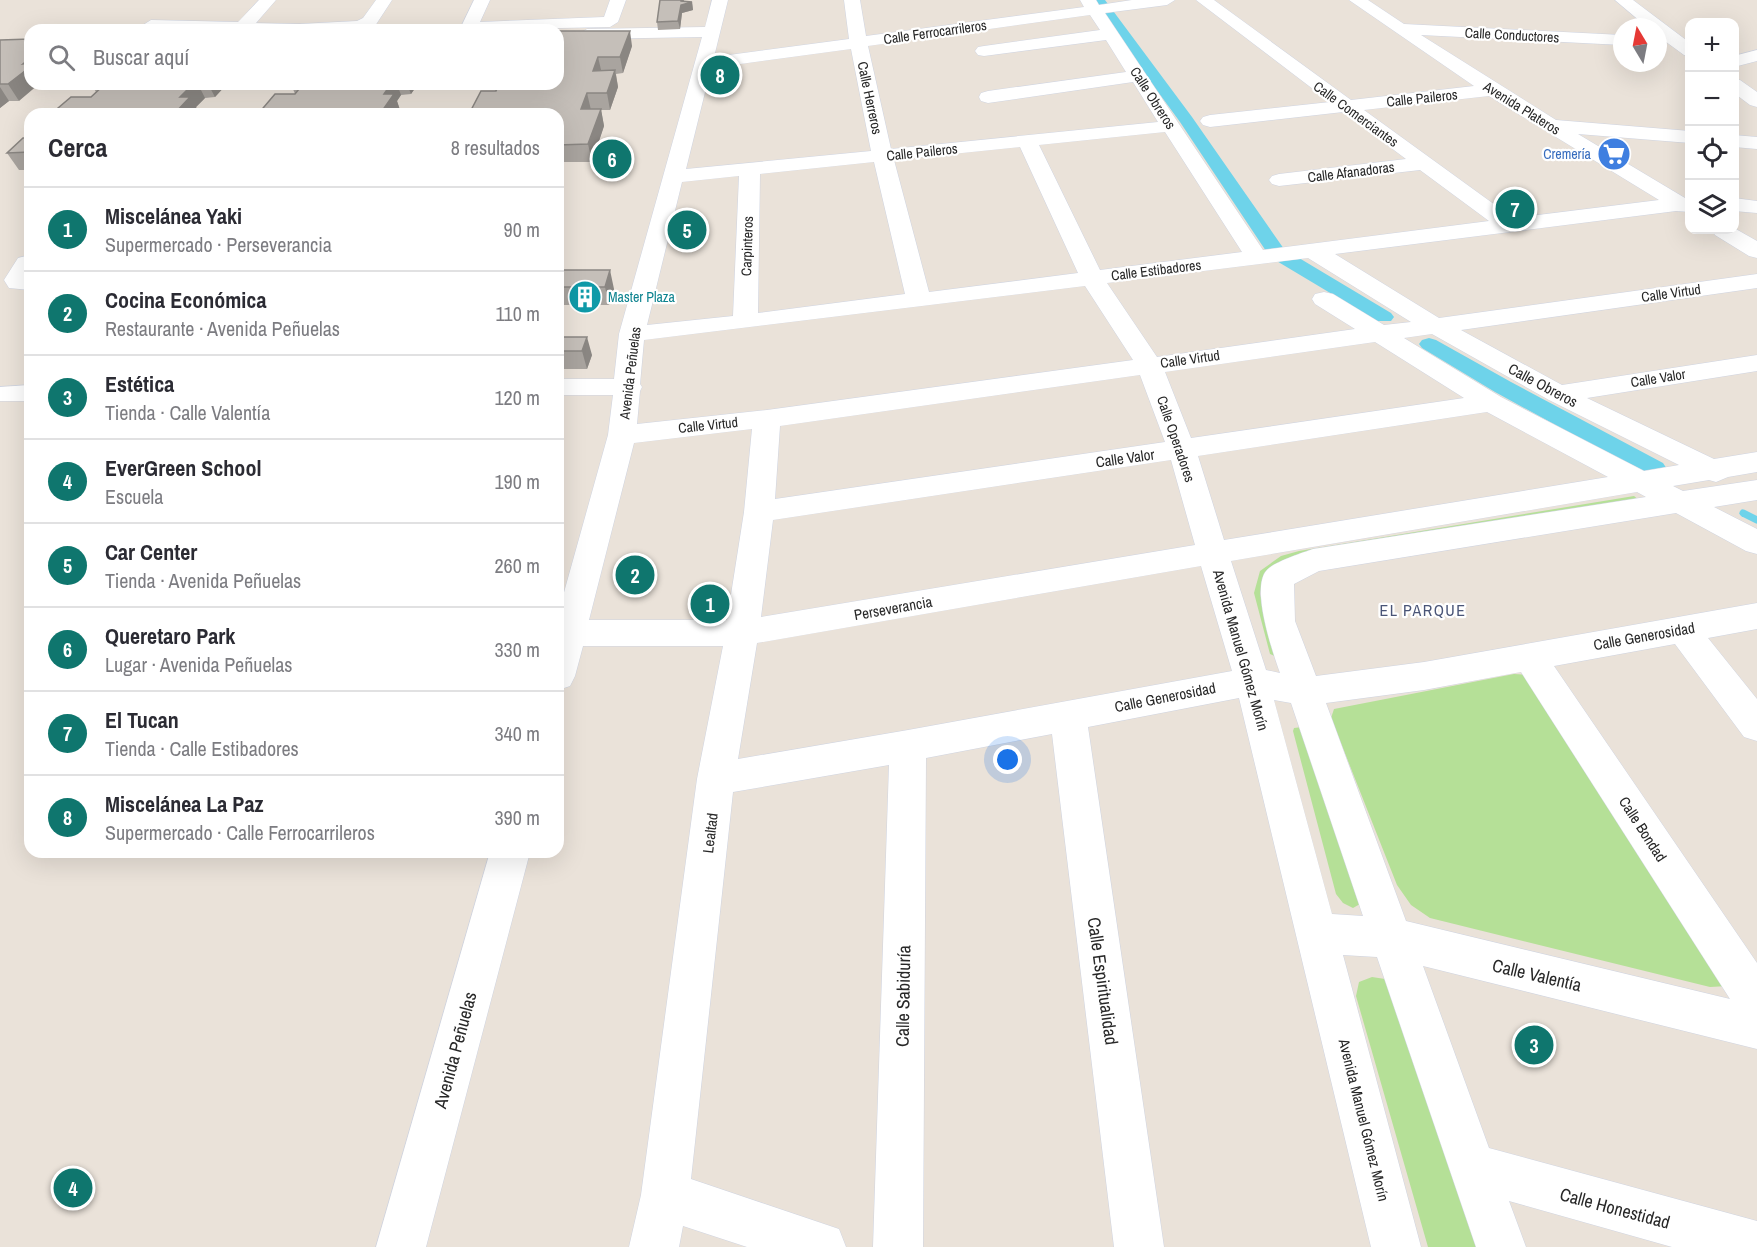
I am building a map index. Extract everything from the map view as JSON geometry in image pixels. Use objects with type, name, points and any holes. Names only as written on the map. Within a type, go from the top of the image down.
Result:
[{"type":"street","points":[[253,24],[268,0]]},
{"type":"street","points":[[366,24],[384,0]]},
{"type":"street","points":[[470,24],[482,0]]},
{"type":"street","points":[[564,27],[610,22],[613,20],[618,0]]},
{"type":"street","name":"Avenida Peñuelas","points":[[564,654],[622,435],[629,387],[632,334],[720,0]]},
{"type":"street","name":"Calle Herreros","points":[[852,0],[857,42],[882,156],[919,301]]},
{"type":"street","name":"Calle Ferrocarrileros","points":[[703,64],[1101,7],[1167,0]]},
{"type":"street","name":"Calle Comerciantes","points":[[1204,0],[1509,226]]},
{"type":"street","name":"Avenida Plateros","points":[[1357,0],[1492,90],[1680,202]]},
{"type":"street","points":[[1623,0],[1645,18]]},
{"type":"street","name":"Calle Obreros","points":[[1101,7],[1111,34],[1260,257]]},
{"type":"street","points":[[564,29],[712,32]]},
{"type":"street","name":"Calle Conductores","points":[[1403,29],[1613,40]]},
{"type":"street","points":[[984,51],[1111,34]]},
{"type":"street","points":[[1667,35],[1683,47]]},
{"type":"street","points":[[1667,44],[1683,47]]},
{"type":"street","points":[[1739,60],[1757,55]]},
{"type":"street","points":[[988,97],[1138,76]]},
{"type":"street","points":[[1739,88],[1757,101]]},
{"type":"street","name":"Calle Paileros","points":[[1210,121],[1492,90]]},
{"type":"street","name":"Calle Paileros","points":[[673,177],[1171,126]]},
{"type":"street","points":[[1551,126],[1685,137]]},
{"type":"street","name":"Calle Operadores","points":[[1027,141],[1092,278],[1149,364],[1182,450],[1213,553]]},
{"type":"street","points":[[1739,141],[1757,143]]},
{"type":"street","name":"Calle Afanadoras","points":[[1279,180],[1423,163]]},
{"type":"street","name":"Carpinteros","points":[[745,322],[750,169]]},
{"type":"street","name":"Calle Estibadores","points":[[632,334],[919,301],[1680,202]]},
{"type":"street","points":[[1739,205],[1757,207]]},
{"type":"street","points":[[1730,234],[1757,251]]},
{"type":"street","name":"Calle Obreros","points":[[1313,251],[1434,325],[1558,394],[1755,491]]},
{"type":"street","points":[[0,263],[24,269]]},
{"type":"street","name":"Calle Virtud","points":[[622,435],[767,419],[1757,281]]},
{"type":"street","points":[[1324,299],[1491,403],[1757,543]]},
{"type":"street","name":"Calle Valor","points":[[1558,394],[1757,363]]},
{"type":"street","points":[[564,387],[629,387]]},
{"type":"street","name":"Calle Valor","points":[[759,512],[1491,403]]},
{"type":"street","name":"Lealtad","points":[[654,1247],[664,1195],[716,779],[742,633],[759,512],[767,419]]},
{"type":"street","name":"Avenida Manuel Gómez Morín","points":[[1396,1247],[1252,681],[1213,553],[1757,462]]},
{"type":"street","points":[[1502,1247],[1279,621],[1278,578],[1313,561],[1755,491]]},
{"type":"street","name":"Perseverancia","points":[[570,633],[742,633],[1213,553]]},
{"type":"street","name":"Calle Generosidad","points":[[716,779],[908,746],[1252,681],[1305,692],[1424,676],[1757,616]]},
{"type":"street","points":[[1682,629],[1757,726]]},
{"type":"street","name":"Calle Bondad","points":[[1529,657],[1757,1001]]},
{"type":"street","name":"Calle Espiritualidad","points":[[1068,715],[1139,1247]]},
{"type":"street","name":"Calle Sabiduría","points":[[898,1247],[908,746]]},
{"type":"street","name":"Avenida Peñuelas","points":[[401,1247],[508,858]]},
{"type":"street","name":"Calle Valentía","points":[[1317,933],[1392,938],[1757,1027]]},
{"type":"street","name":"Calle Honestidad","points":[[1473,1167],[1757,1246]]},
{"type":"street","points":[[664,1195],[820,1247]]},
{"type":"green space","points":[[1634,496],[1639,500],[1286,559],[1264,573],[1260,594],[1277,657],[1270,654],[1254,593],[1260,571],[1281,556],[1299,551]]},
{"type":"green space","points":[[1514,674],[1528,675],[1728,986],[1710,987],[1430,918],[1411,905],[1397,885],[1331,718],[1334,709]]},
{"type":"green space","points":[[1302,727],[1360,904],[1353,908],[1343,903],[1336,894],[1293,731],[1294,728]]},
{"type":"green space","points":[[1372,977],[1385,979],[1484,1247],[1428,1247],[1356,996],[1359,982]]},
{"type":"building","points":[[660,0],[692,2],[681,5],[678,21],[657,22]]},
{"type":"building","points":[[564,31],[630,31],[620,57],[598,57],[593,71],[615,70],[607,93],[587,93],[581,109],[601,109],[588,144],[564,145],[564,108],[472,108],[481,91],[564,90]]},
{"type":"building","points":[[24,39],[24,72],[8,84],[0,84],[0,40]]},
{"type":"building","points":[[99,90],[187,90],[180,97],[190,97],[180,108],[58,108],[71,97],[91,97]]},
{"type":"building","points":[[298,90],[387,90],[384,94],[394,94],[384,108],[263,108],[275,94],[295,94]]},
{"type":"building","points":[[23,138],[24,138],[24,152],[7,153]]},
{"type":"building","points":[[564,270],[610,270],[605,287],[564,287]]},
{"type":"building","points":[[564,337],[587,337],[582,351],[564,351]]},
{"type":"waterway","points":[[1098,0],[1186,120],[1277,253],[1384,317]]},
{"type":"waterway","points":[[1429,344],[1503,387],[1655,469]]},
{"type":"waterway","points":[[1743,513],[1757,520]]},
{"type":"place","name":"Miscelánea La Paz","points":[[720,75]]},
{"type":"place","name":"Cremería","points":[[1614,154]]},
{"type":"place","name":"Queretaro Park","points":[[612,159]]},
{"type":"place","name":"El Tucan","points":[[1515,209]]},
{"type":"place","name":"Car Center","points":[[687,230]]},
{"type":"place","name":"Master Plaza","points":[[585,297]]},
{"type":"place","name":"Cocina Económica","points":[[635,575]]},
{"type":"place","name":"Miscelánea Yaki","points":[[710,604]]},
{"type":"place","name":"Estética","points":[[1534,1045]]},
{"type":"place","name":"EverGreen School","points":[[73,1188]]},
{"type":"district","name":"EL PARQUE","points":[[1423,610]]}]
